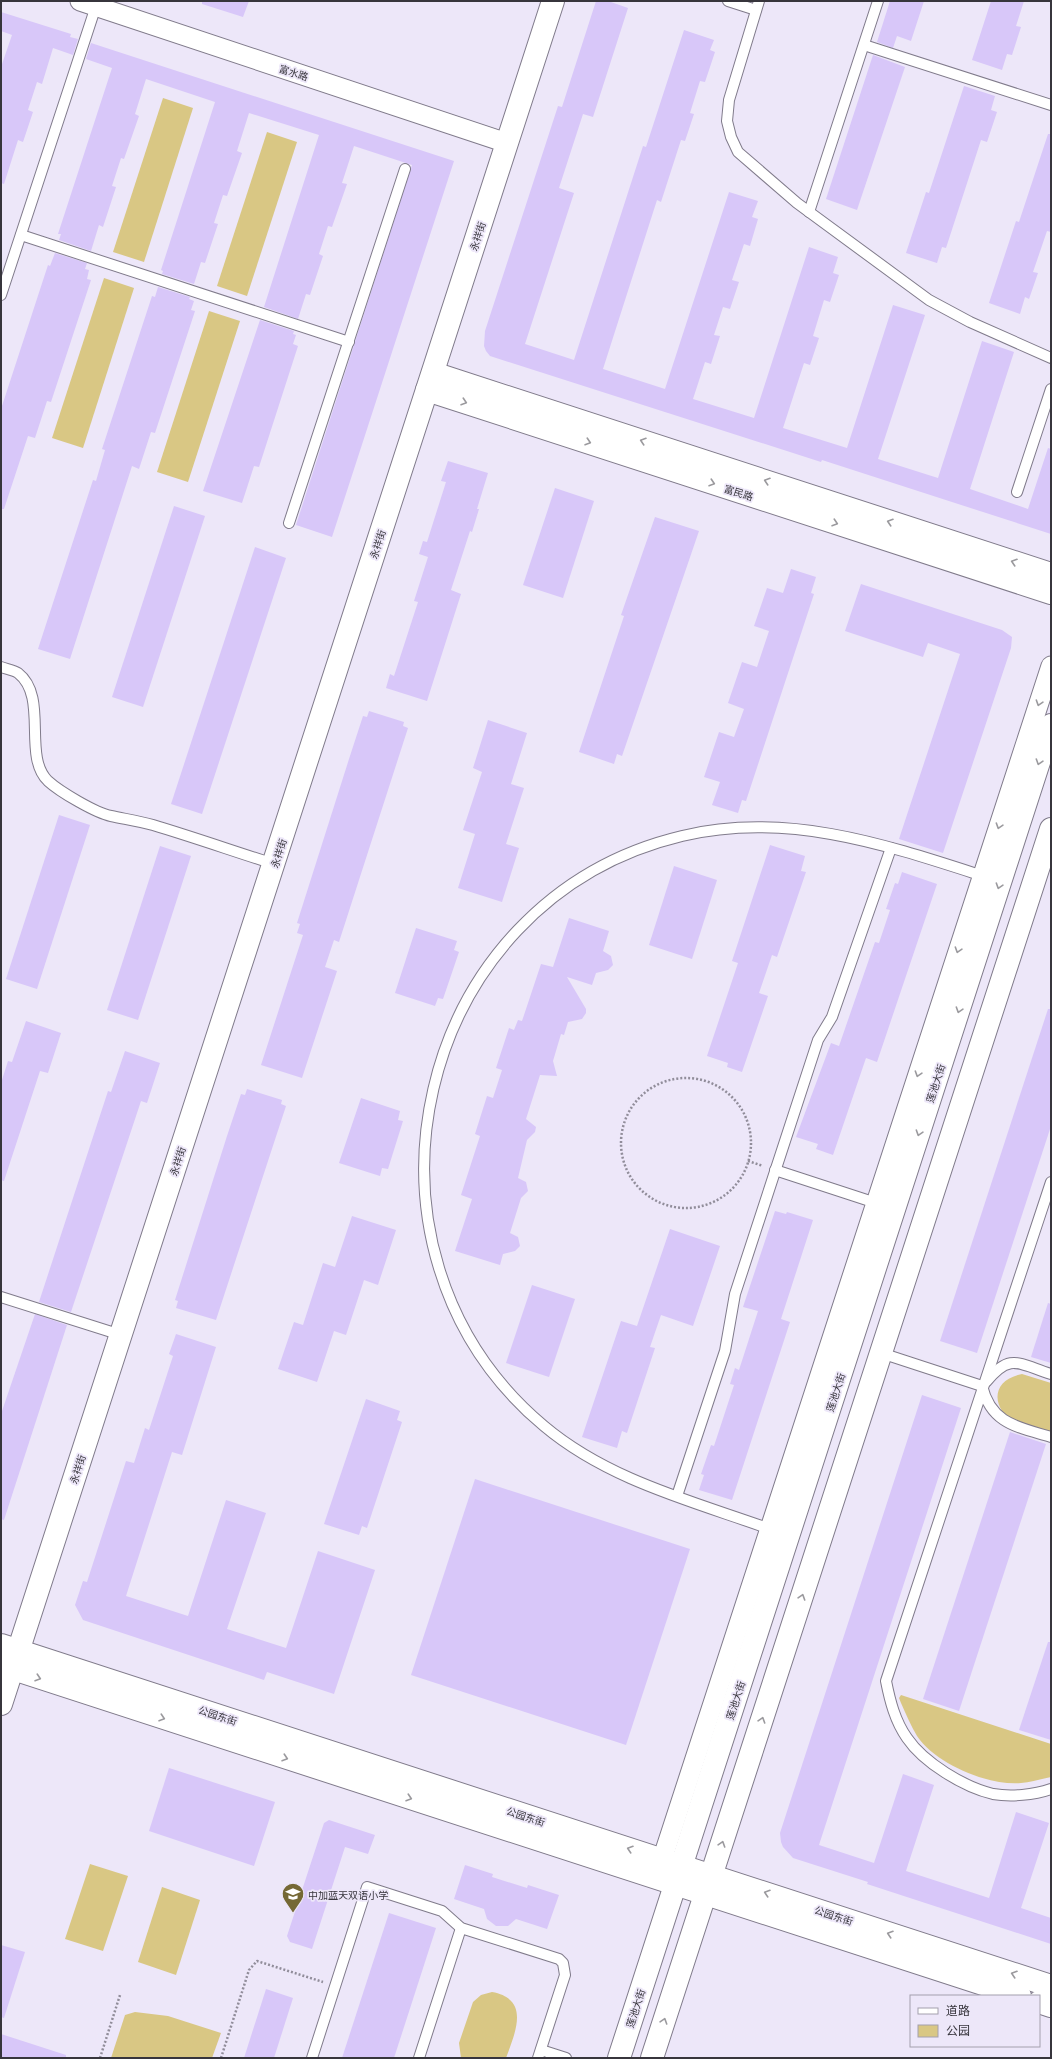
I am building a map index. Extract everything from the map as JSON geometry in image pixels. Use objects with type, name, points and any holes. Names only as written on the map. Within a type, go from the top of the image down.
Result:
[{"type":"street","name":"永祥街","points":[[1,1704],[8,1658],[121,1336],[553,1]]},
{"type":"street","name":"富水路","points":[[88,4],[507,143]]},
{"type":"street","name":"富民路","points":[[430,382],[1051,574]]},
{"type":"street","name":"富民路","points":[[430,382],[1051,593]]},
{"type":"street","points":[[673,1870],[770,1529],[1051,666]]},
{"type":"street","name":"莲池大街","points":[[618,2058],[673,1870],[1051,725]]},
{"type":"street","points":[[652,2058],[1051,829]]},
{"type":"street","name":"公园东街","points":[[8,1658],[673,1870],[708,1885],[1017,1995]]},
{"type":"street","name":"公园东街","points":[[708,1885],[1051,1986]]},
{"type":"street","points":[[1040,2002],[1051,2006]]},
{"type":"lane","points":[[728,1],[757,5],[729,100],[727,121],[731,137],[738,152],[809,212],[929,300],[970,322],[1051,358]]},
{"type":"lane","points":[[809,212],[878,1]]},
{"type":"lane","points":[[1,295],[21,235],[88,4]]},
{"type":"lane","points":[[864,45],[1051,105]]},
{"type":"lane","points":[[289,523],[405,169]]},
{"type":"lane","points":[[21,235],[349,342]]},
{"type":"lane","points":[[1017,492],[1051,389]]},
{"type":"lane","points":[[1,667],[18,673],[30,688],[33,700],[35,741],[40,767],[48,781],[92,809],[110,816],[151,824],[274,864]]},
{"type":"lane","points":[[770,1529],[625,1476],[597,1462],[570,1446],[545,1427],[522,1406],[501,1382],[466,1330],[440,1273],[426,1212],[424,1180],[427,1118],[433,1086],[442,1057],[466,1001],[501,950],[544,906],[569,887],[594,871],[622,857],[680,837],[740,827],[801,828],[891,848],[983,876]]},
{"type":"lane","points":[[677,1496],[724,1351],[735,1294],[775,1170],[818,1040],[832,1017],[891,848]]},
{"type":"lane","points":[[775,1170],[876,1203]]},
{"type":"lane","points":[[1051,1182],[982,1386],[886,1680],[891,1704],[897,1721],[907,1738],[928,1761],[948,1774],[992,1794],[1003,1795],[1041,1793],[1051,1789]]},
{"type":"lane","points":[[1,1297],[121,1336]]},
{"type":"lane","points":[[881,1353],[982,1386]]},
{"type":"lane","points":[[982,1386],[1000,1366],[1012,1362],[1051,1374]]},
{"type":"lane","points":[[982,1386],[984,1396],[993,1412],[1007,1423],[1051,1437]]},
{"type":"lane","points":[[312,2058],[367,1886],[442,1911],[461,1928],[559,1960],[564,1963],[565,1976],[540,2054],[566,2058]]},
{"type":"lane","points":[[419,2058],[461,1928]]},
{"type":"path","points":[[682,1078],[696,1079],[721,1088],[732,1096],[740,1107],[750,1131],[751,1145],[748,1161],[738,1182],[729,1192],[718,1200],[692,1208],[679,1208],[652,1199],[632,1180],[622,1154],[621,1141],[627,1114],[644,1093],[669,1080],[682,1078]]},
{"type":"path","points":[[221,2058],[249,1970],[257,1961],[335,1986]]},
{"type":"path","points":[[100,2058],[120,1996]]},
{"type":"green space","points":[[163,98],[193,108],[144,262],[113,252]]},
{"type":"green space","points":[[267,132],[297,142],[247,296],[217,286]]},
{"type":"green space","points":[[104,278],[134,288],[83,448],[52,438]]},
{"type":"green space","points":[[209,311],[240,321],[188,482],[157,472]]},
{"type":"green space","points":[[1022,1374],[1051,1383],[1051,1434],[1030,1429],[1018,1424],[1003,1412],[999,1404],[999,1389],[1011,1377]]},
{"type":"green space","points":[[901,1695],[1051,1744],[1051,1777],[1025,1783],[1008,1783],[979,1777],[950,1764],[937,1756],[917,1736],[899,1698]]},
{"type":"green space","points":[[90,1864],[128,1876],[103,1951],[65,1939]]},
{"type":"green space","points":[[162,1887],[200,1900],[176,1975],[138,1962]]},
{"type":"green space","points":[[492,1992],[504,1996],[512,2002],[516,2009],[516,2028],[506,2058],[461,2058],[459,2043],[473,2002],[481,1995]]},
{"type":"green space","points":[[135,2012],[168,2016],[221,2033],[212,2058],[111,2058],[125,2015]]},
{"type":"building","points":[[202,1],[249,1],[243,17],[202,4]]},
{"type":"building","points":[[596,1],[608,1],[628,8],[593,117],[583,114],[559,188],[574,193],[525,344],[574,360],[643,146],[646,147],[684,30],[714,40],[710,50],[715,52],[705,82],[700,81],[690,113],[694,114],[685,141],[681,140],[661,202],[657,200],[603,369],[665,389],[729,192],[758,201],[752,217],[758,219],[750,246],[744,244],[732,280],[739,282],[730,309],[723,307],[714,335],[720,336],[711,364],[705,362],[693,399],[754,418],[809,247],[838,257],[833,273],[839,275],[830,302],[824,300],[813,336],[819,338],[810,365],[804,363],[783,428],[847,448],[893,305],[925,315],[878,459],[938,478],[982,341],[1014,352],[970,489],[1028,509],[1048,448],[1051,449],[1051,534],[822,460],[821,462],[490,356],[484,346],[485,331],[558,106],[562,107]]},
{"type":"building","points":[[890,1],[924,1],[911,41],[897,36],[893,48],[877,42]]},
{"type":"building","points":[[991,1],[1024,1],[1016,26],[1021,27],[1012,55],[1007,54],[1002,70],[972,60]]},
{"type":"building","points":[[1,12],[71,34],[70,37],[78,39],[73,55],[53,48],[42,84],[37,82],[28,110],[33,112],[23,142],[18,140],[4,184],[1,183],[1,67],[12,35],[1,31]]},
{"type":"building","points":[[91,43],[454,161],[332,537],[296,525],[412,165],[354,146],[342,183],[347,184],[332,227],[328,226],[319,254],[323,256],[310,295],[306,294],[298,319],[264,307],[319,135],[249,113],[237,151],[242,153],[227,196],[223,195],[214,223],[218,224],[205,263],[201,262],[194,284],[162,274],[163,271],[161,270],[215,102],[146,79],[135,114],[139,116],[124,159],[121,158],[112,186],[116,187],[103,227],[99,225],[91,251],[59,240],[61,234],[58,234],[112,68],[86,59]]},
{"type":"building","points":[[873,55],[905,67],[857,210],[826,199]]},
{"type":"building","points":[[964,86],[995,96],[991,110],[997,112],[987,142],[981,140],[946,248],[942,247],[937,263],[906,253],[926,192],[929,193]]},
{"type":"building","points":[[1048,134],[1051,134],[1051,232],[1047,231],[1033,272],[1038,273],[1029,299],[1025,297],[1020,314],[989,303],[1016,221],[1019,222]]},
{"type":"building","points":[[55,253],[87,263],[85,269],[89,270],[87,279],[91,280],[51,402],[47,401],[35,438],[28,436],[4,509],[1,509],[1,409],[48,265],[50,266]]},
{"type":"building","points":[[158,287],[190,297],[189,299],[194,301],[191,310],[195,311],[155,433],[151,432],[139,469],[132,466],[70,659],[38,649],[93,480],[96,481],[105,450],[102,449],[152,296],[155,297]]},
{"type":"building","points":[[260,320],[294,331],[293,334],[296,335],[293,344],[298,346],[259,467],[254,466],[242,503],[203,491]]},
{"type":"building","points":[[448,461],[488,473],[472,532],[470,531],[451,590],[461,594],[427,701],[386,688],[390,674],[394,676],[418,602],[414,601],[428,557],[419,554],[423,541],[427,542],[446,482],[441,481]]},
{"type":"building","points":[[555,488],[594,501],[563,598],[523,585]]},
{"type":"building","points":[[174,506],[205,516],[143,707],[112,697]]},
{"type":"building","points":[[655,517],[699,531],[622,756],[617,754],[614,764],[579,752],[624,616],[621,615]]},
{"type":"building","points":[[255,547],[286,558],[202,814],[171,804]]},
{"type":"building","points":[[791,569],[816,577],[811,593],[814,594],[746,801],[742,800],[738,813],[712,805],[720,782],[704,777],[719,732],[734,737],[744,709],[728,703],[742,662],[757,667],[769,631],[754,626],[767,588],[783,593]]},
{"type":"building","points":[[861,584],[1002,630],[1012,637],[1011,648],[943,853],[899,839],[960,654],[928,643],[923,657],[845,631]]},
{"type":"building","points":[[369,711],[404,722],[403,726],[408,728],[339,942],[334,940],[325,967],[337,971],[302,1078],[261,1065],[303,935],[297,933],[300,924],[297,923],[363,716],[367,717]]},
{"type":"building","points":[[488,720],[527,733],[511,784],[524,788],[506,844],[519,848],[502,902],[458,888],[475,834],[463,830],[482,772],[473,768]]},
{"type":"building","points":[[59,815],[90,825],[37,989],[6,979]]},
{"type":"building","points":[[770,845],[805,856],[801,871],[806,872],[777,957],[772,955],[759,993],[768,996],[742,1072],[727,1067],[728,1063],[707,1056],[738,963],[732,961]]},
{"type":"building","points":[[160,846],[191,856],[138,1020],[107,1010]]},
{"type":"building","points":[[674,866],[717,880],[692,959],[649,945]]},
{"type":"building","points":[[902,872],[937,884],[877,1062],[866,1058],[833,1155],[816,1149],[818,1144],[796,1137],[831,1043],[839,1046],[875,942],[879,943],[890,910],[886,909],[895,883],[898,884]]},
{"type":"building","points":[[569,918],[609,931],[603,951],[611,956],[613,965],[608,970],[596,973],[592,985],[567,977],[586,1009],[586,1013],[582,1019],[568,1022],[564,1035],[561,1034],[553,1061],[557,1076],[540,1075],[526,1119],[536,1127],[535,1132],[527,1140],[518,1178],[526,1182],[528,1191],[521,1198],[510,1233],[518,1237],[520,1246],[515,1251],[503,1254],[500,1265],[455,1251],[472,1199],[461,1195],[480,1136],[475,1134],[487,1096],[493,1098],[502,1070],[496,1068],[509,1028],[514,1030],[518,1020],[522,1021],[541,964],[553,967]]},
{"type":"building","points":[[416,928],[457,941],[454,950],[459,952],[443,999],[438,998],[435,1006],[395,993]]},
{"type":"building","points":[[1048,1009],[1051,1009],[1051,1126],[977,1353],[940,1341]]},
{"type":"building","points":[[26,1021],[61,1033],[48,1073],[40,1071],[4,1181],[1,1180],[1,1083],[8,1061],[12,1062]]},
{"type":"building","points":[[125,1051],[160,1063],[147,1103],[141,1101],[71,1312],[39,1302],[108,1091],[111,1092]]},
{"type":"building","points":[[247,1089],[282,1100],[281,1104],[286,1106],[216,1320],[176,1308],[178,1301],[175,1300],[241,1094],[245,1095]]},
{"type":"building","points":[[361,1098],[400,1111],[398,1120],[403,1121],[388,1169],[382,1168],[380,1176],[339,1163]]},
{"type":"building","points":[[775,1211],[786,1214],[787,1212],[813,1220],[781,1319],[790,1322],[732,1500],[699,1490],[704,1475],[701,1474],[711,1445],[714,1446],[734,1385],[730,1384],[735,1368],[739,1370],[758,1311],[743,1307]]},
{"type":"building","points":[[352,1216],[396,1230],[378,1285],[364,1280],[346,1335],[334,1331],[317,1382],[278,1369],[294,1322],[303,1325],[323,1263],[335,1267]]},
{"type":"building","points":[[670,1229],[720,1246],[693,1326],[661,1315],[650,1347],[655,1348],[627,1433],[622,1431],[617,1448],[582,1437],[621,1321],[637,1326]]},
{"type":"building","points":[[532,1285],[575,1299],[549,1377],[506,1363]]},
{"type":"building","points":[[1048,1303],[1051,1304],[1051,1363],[1031,1357]]},
{"type":"building","points":[[35,1314],[67,1325],[4,1520],[1,1519],[1,1414]]},
{"type":"building","points":[[176,1334],[216,1347],[182,1455],[172,1452],[126,1596],[188,1616],[226,1500],[266,1513],[227,1629],[286,1648],[318,1551],[375,1570],[334,1694],[267,1672],[264,1680],[83,1620],[75,1605],[83,1581],[87,1582],[126,1461],[134,1463],[145,1428],[149,1430],[173,1356],[169,1354]]},
{"type":"building","points":[[922,1395],[961,1408],[819,1845],[874,1863],[903,1774],[934,1785],[906,1871],[989,1898],[1016,1812],[1049,1823],[1021,1908],[1051,1918],[1051,1944],[867,1884],[868,1882],[793,1858],[783,1847],[781,1842],[780,1833]]},
{"type":"building","points":[[366,1399],[400,1411],[397,1420],[402,1422],[367,1528],[362,1526],[359,1535],[324,1524]]},
{"type":"building","points":[[1010,1432],[1046,1444],[959,1711],[923,1699]]},
{"type":"building","points":[[475,1479],[690,1549],[626,1745],[411,1675]]},
{"type":"building","points":[[1048,1642],[1051,1642],[1051,1740],[1019,1730]]},
{"type":"building","points":[[169,1768],[275,1802],[254,1866],[149,1831]]},
{"type":"building","points":[[329,1820],[375,1835],[368,1854],[345,1847],[312,1949],[290,1942],[287,1936],[324,1823]]},
{"type":"building","points":[[465,1865],[493,1874],[492,1877],[527,1888],[528,1885],[559,1895],[547,1929],[516,1919],[508,1926],[496,1926],[487,1919],[484,1909],[454,1899]]},
{"type":"building","points":[[389,1913],[436,1928],[394,2058],[342,2058]]},
{"type":"building","points":[[1,1945],[25,1952],[4,2018],[1,2017]]},
{"type":"building","points":[[266,1989],[293,1998],[274,2058],[244,2058]]},
{"type":"building","points":[[1,2034],[66,2055],[66,2058],[1,2058]]},
{"type":"place","name":"中加蓝天双语小学","points":[[293,1914]]}]
